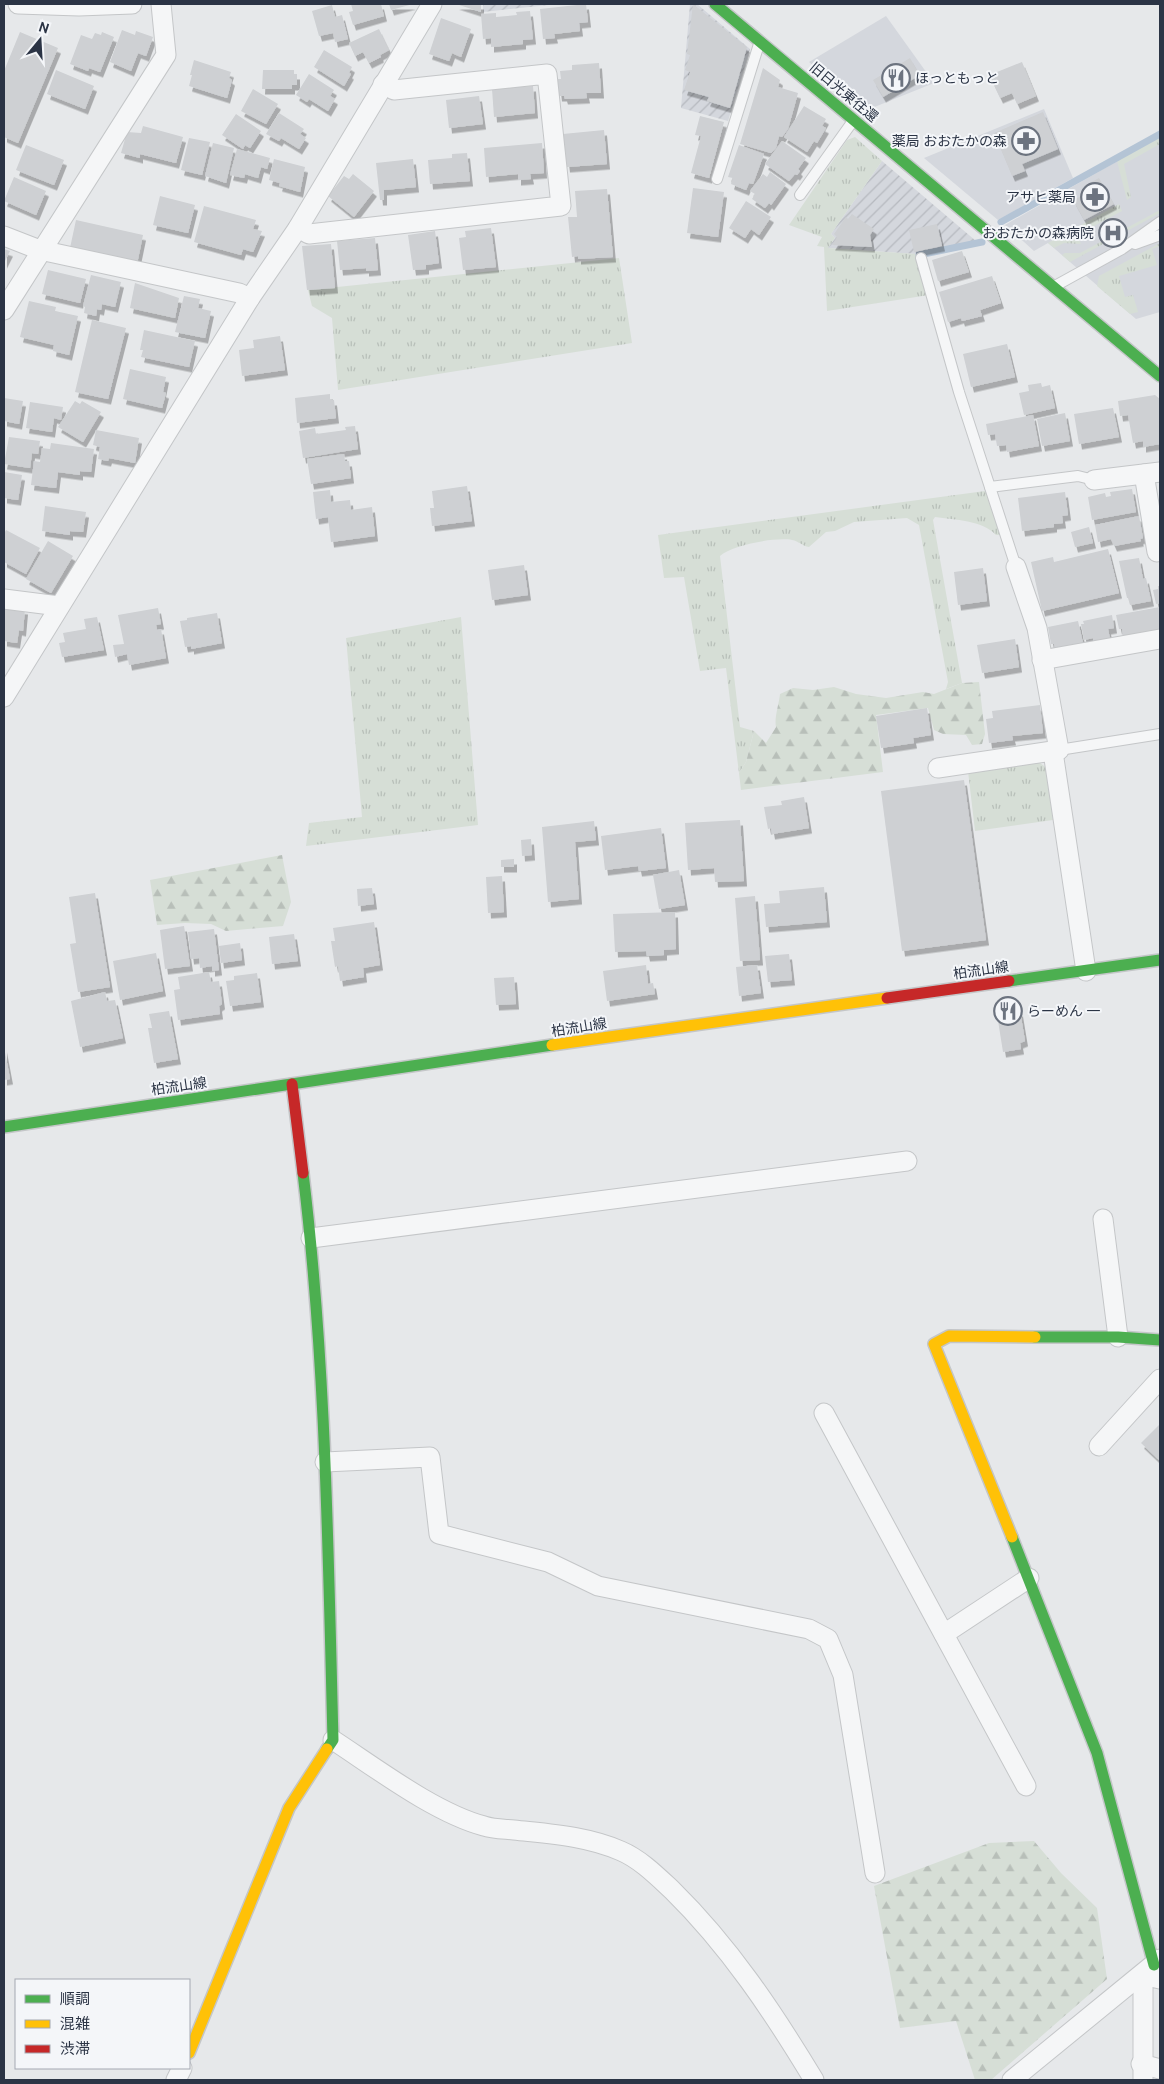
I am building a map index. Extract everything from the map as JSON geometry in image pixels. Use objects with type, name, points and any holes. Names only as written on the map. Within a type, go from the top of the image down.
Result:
[{"type":"street","points":[[18,4],[79,6],[132,4]]},
{"type":"street","points":[[4,310],[40,250],[166,55],[161,4]]},
{"type":"street","points":[[4,697],[250,298],[298,228],[432,4]]},
{"type":"street","name":"旧日光東往還","points":[[715,4],[1160,376]]},
{"type":"street","points":[[298,228],[310,234],[561,206],[547,74],[394,90],[383,84]]},
{"type":"street","points":[[4,236],[40,250],[239,293],[250,298]]},
{"type":"street","points":[[1094,480],[1152,473],[1157,552]]},
{"type":"street","points":[[1016,567],[1037,628],[1086,971]]},
{"type":"street","points":[[4,599],[59,606]]},
{"type":"street","points":[[1042,660],[1160,639]]},
{"type":"street","points":[[938,768],[1056,751]]},
{"type":"street","name":"柏流山線","points":[[4,1127],[725,1020],[1160,960]]},
{"type":"street","points":[[190,2051],[289,1808],[333,1740],[325,1462],[311,1238],[292,1084]]},
{"type":"street","points":[[311,1238],[907,1162]]},
{"type":"street","points":[[1103,1219],[1118,1337]]},
{"type":"street","points":[[1160,1340],[1118,1337],[949,1336],[934,1344],[1029,1578],[1097,1753],[1154,1970],[1142,2072],[1160,2069]]},
{"type":"street","points":[[1099,1446],[1160,1378]]},
{"type":"street","points":[[824,1413],[1026,1786]]},
{"type":"street","points":[[325,1462],[430,1457],[439,1534],[548,1562],[598,1586],[809,1629],[828,1639],[843,1675],[875,1873]]},
{"type":"street","points":[[944,1634],[1029,1578]]},
{"type":"street","points":[[333,1740],[449,1812],[484,1826],[556,1834],[595,1842],[622,1851],[657,1876],[684,1902],[728,1951],[775,2016],[814,2080]]},
{"type":"street","points":[[1012,2080],[1154,1970]]},
{"type":"lane","points":[[717,179],[760,41]]},
{"type":"lane","points":[[800,195],[854,120]]},
{"type":"lane","points":[[1054,287],[1122,249],[1160,222]]},
{"type":"lane","points":[[1122,249],[1160,235]]},
{"type":"lane","points":[[921,258],[959,392],[1016,567]]},
{"type":"lane","points":[[990,487],[1078,476],[1094,480]]},
{"type":"lane","points":[[1056,751],[1160,734]]},
{"type":"shaded area","points":[[483,4],[558,4],[483,12]]},
{"type":"shaded area","points":[[690,4],[697,4],[750,49],[728,121],[681,108]]},
{"type":"shaded area","points":[[886,16],[934,83],[867,110],[809,62]]},
{"type":"shaded area","points":[[1044,109],[1073,178],[998,220],[924,158]]},
{"type":"shaded area","name":"おおたかの森病院","points":[[1160,137],[1160,312],[1136,319],[1048,243],[1034,251],[1005,225]]},
{"type":"shaded area","points":[[882,161],[976,241],[916,254],[828,248],[835,238],[831,234]]},
{"type":"green space","points":[[855,137],[882,161],[831,234],[835,238],[828,248],[916,254],[929,295],[827,311],[824,247],[817,246],[822,237],[789,225],[847,140]]},
{"type":"green space","points":[[1160,137],[1160,144],[1124,164],[1131,197],[1127,200],[1117,161]]},
{"type":"green space","points":[[1119,204],[1122,211],[1077,235],[1081,244],[1064,243],[1054,248],[1048,243]]},
{"type":"green space","points":[[1160,210],[1160,213],[1070,262],[1062,255],[1065,253],[1080,253]]},
{"type":"green space","points":[[1160,243],[1160,246],[1152,249],[1157,265],[1119,276],[1125,297],[1133,295],[1138,312],[1130,314],[1097,286],[1099,276]]},
{"type":"green space","points":[[619,258],[632,343],[338,390],[332,318],[312,306],[308,290]]},
{"type":"green space","points":[[985,491],[989,494],[1001,535],[996,535],[983,526],[968,522],[935,517],[933,520],[962,683],[946,689],[948,682],[919,525],[907,518],[854,522],[835,531],[826,532],[809,547],[797,541],[775,540],[744,545],[720,556],[740,727],[754,731],[746,762],[739,773],[726,668],[700,671],[684,577],[664,578],[658,535]]},
{"type":"green space","points":[[461,617],[478,825],[306,846],[309,823],[362,817],[346,638]]},
{"type":"green space","points":[[979,682],[985,734],[982,744],[972,745],[966,735],[943,734],[934,730],[928,708],[876,715],[883,772],[741,790],[739,773],[746,762],[754,731],[766,743],[776,727],[780,694],[793,688],[813,690],[834,687],[856,694],[886,698],[923,692],[934,694],[962,683]]},
{"type":"green space","points":[[1037,761],[1047,768],[1053,820],[975,831],[968,771]]},
{"type":"green space","points":[[282,855],[291,902],[283,926],[226,931],[211,924],[157,925],[150,880]]},
{"type":"green space","points":[[1034,1841],[1061,1873],[1097,1908],[1107,1979],[991,2080],[975,2080],[956,2021],[900,2028],[874,1886],[989,1843]]},
{"type":"building","points":[[351,4],[381,4],[384,16],[353,25],[349,12],[353,11]]},
{"type":"building","points":[[389,4],[413,4],[391,10]]},
{"type":"building","points":[[456,4],[481,4],[481,12]]},
{"type":"building","points":[[586,4],[588,22],[579,23],[580,31],[554,34],[555,38],[543,39],[540,9]]},
{"type":"building","points":[[693,4],[747,47],[730,108],[707,101],[709,97],[684,90],[690,72],[685,70],[690,55],[687,54]]},
{"type":"building","points":[[332,5],[335,17],[342,15],[348,39],[335,42],[333,33],[319,36],[312,11]]},
{"type":"building","points":[[530,11],[533,39],[523,40],[523,44],[491,47],[491,38],[483,39],[481,14],[496,13],[496,17],[517,15],[516,12]]},
{"type":"building","points":[[441,18],[471,29],[461,57],[452,53],[449,61],[429,54]]},
{"type":"building","points":[[379,29],[389,50],[380,55],[381,57],[369,63],[363,52],[355,56],[349,43]]},
{"type":"building","points":[[122,30],[135,35],[136,31],[153,37],[146,56],[138,53],[131,71],[110,62]]},
{"type":"building","points":[[20,32],[58,48],[18,143],[4,137],[4,71]]},
{"type":"building","points":[[102,32],[114,37],[100,72],[89,68],[88,71],[70,64],[81,35],[92,39],[95,33],[101,35]]},
{"type":"building","points":[[324,50],[352,67],[349,73],[351,74],[344,86],[314,67]]},
{"type":"building","name":"ほっともっと","points":[[910,58],[920,75],[883,97],[873,80]]},
{"type":"building","points":[[194,60],[231,72],[229,78],[232,80],[227,98],[189,86]]},
{"type":"building","points":[[1022,62],[1036,96],[1017,104],[1012,93],[1000,98],[991,79],[998,76],[997,72]]},
{"type":"building","points":[[599,63],[601,93],[586,93],[587,98],[565,99],[564,96],[559,96],[557,79],[561,79],[560,71],[572,70],[572,65]]},
{"type":"building","points":[[763,68],[780,80],[778,87],[798,93],[788,129],[782,137],[779,136],[776,148],[771,153],[740,144]]},
{"type":"building","points":[[56,70],[94,86],[85,109],[47,94]]},
{"type":"building","points":[[263,70],[294,70],[294,74],[297,74],[297,85],[292,85],[292,89],[262,89]]},
{"type":"building","points":[[309,74],[334,90],[330,96],[335,99],[328,111],[309,99],[307,102],[296,95]]},
{"type":"building","points":[[533,86],[535,113],[494,117],[492,89]]},
{"type":"building","points":[[253,89],[278,104],[266,124],[241,111]]},
{"type":"building","points":[[479,96],[483,124],[449,128],[446,100]]},
{"type":"building","points":[[804,106],[826,119],[822,126],[826,128],[817,143],[814,141],[807,152],[784,137]]},
{"type":"building","name":"薬局 おおたかの森","points":[[1043,112],[1058,149],[1022,164],[1025,171],[1012,176],[994,133]]},
{"type":"building","points":[[279,113],[304,129],[300,134],[306,138],[299,149],[281,138],[279,141],[266,134]]},
{"type":"building","points":[[236,114],[261,131],[250,148],[245,145],[243,149],[222,135]]},
{"type":"building","points":[[700,116],[724,122],[709,178],[691,173],[701,136],[695,135]]},
{"type":"building","points":[[143,126],[183,137],[176,163],[140,154],[140,158],[121,153],[127,132],[141,133]]},
{"type":"building","points":[[604,130],[607,164],[567,167],[563,134]]},
{"type":"building","points":[[189,138],[210,142],[202,175],[181,170]]},
{"type":"building","points":[[782,141],[806,158],[798,169],[800,171],[789,181],[765,164]]},
{"type":"building","points":[[213,143],[234,148],[226,183],[205,176]]},
{"type":"building","points":[[542,143],[544,173],[530,174],[531,179],[518,180],[518,174],[486,177],[484,148]]},
{"type":"building","points":[[26,145],[64,160],[54,185],[16,170]]},
{"type":"building","points":[[739,145],[764,154],[753,184],[749,183],[746,190],[731,184],[733,178],[728,177]]},
{"type":"building","points":[[237,149],[270,158],[267,169],[261,167],[258,178],[245,174],[244,178],[230,175]]},
{"type":"building","points":[[467,153],[470,181],[430,184],[428,160],[452,158],[452,154]]},
{"type":"building","points":[[274,159],[305,167],[300,192],[279,186],[280,183],[269,180]]},
{"type":"building","points":[[413,159],[416,187],[384,190],[384,200],[380,200],[376,163]]},
{"type":"building","points":[[770,172],[786,184],[771,205],[769,203],[765,208],[752,199],[755,194],[750,191],[763,174],[767,177]]},
{"type":"building","points":[[353,174],[374,191],[354,217],[328,196],[344,176],[349,179]]},
{"type":"building","points":[[14,177],[46,191],[36,215],[4,201]]},
{"type":"building","name":"アサヒ薬局","points":[[1099,178],[1114,204],[1084,220],[1073,200],[1088,193],[1084,186]]},
{"type":"building","points":[[693,188],[724,192],[718,237],[687,233]]},
{"type":"building","points":[[607,189],[613,257],[578,259],[578,256],[572,257],[568,217],[577,217],[575,191]]},
{"type":"building","points":[[160,196],[195,205],[188,233],[153,225]]},
{"type":"building","points":[[746,201],[771,217],[759,235],[751,229],[745,238],[729,228]]},
{"type":"building","points":[[204,206],[256,220],[253,229],[262,231],[253,252],[243,249],[241,255],[194,242]]},
{"type":"building","points":[[852,214],[874,229],[870,235],[872,247],[832,245],[837,237],[834,234],[846,217],[848,219]]},
{"type":"building","points":[[76,220],[143,235],[137,264],[70,248]]},
{"type":"building","points":[[937,224],[942,246],[914,252],[909,230]]},
{"type":"building","points":[[491,228],[496,267],[463,270],[459,238],[466,237],[465,231]]},
{"type":"building","points":[[435,231],[439,263],[426,265],[426,269],[413,270],[408,235]]},
{"type":"building","points":[[375,238],[378,270],[366,271],[366,268],[340,270],[337,241]]},
{"type":"building","points":[[331,244],[335,288],[307,290],[302,246]]},
{"type":"building","points":[[4,249],[10,251],[4,263]]},
{"type":"building","points":[[962,251],[969,272],[938,281],[932,260]]},
{"type":"building","points":[[48,270],[86,279],[80,303],[42,294]]},
{"type":"building","points":[[91,275],[121,282],[115,307],[102,304],[101,310],[97,309],[96,316],[84,313],[85,307],[83,306]]},
{"type":"building","points":[[992,276],[1001,303],[980,310],[982,316],[962,321],[961,318],[948,322],[939,292]]},
{"type":"building","points":[[135,283],[179,298],[175,318],[130,308]]},
{"type":"building","points":[[184,296],[200,299],[198,308],[211,311],[205,338],[175,332]]},
{"type":"building","points":[[29,301],[56,307],[55,311],[78,316],[69,355],[53,351],[54,345],[20,337]]},
{"type":"building","points":[[92,320],[126,328],[108,399],[75,392]]},
{"type":"building","points":[[144,330],[195,341],[189,367],[141,357],[143,350],[140,350]]},
{"type":"building","points":[[280,336],[285,370],[242,376],[239,350],[254,348],[253,340]]},
{"type":"building","points":[[1007,344],[1015,377],[971,387],[963,354]]},
{"type":"building","points":[[130,369],[166,377],[163,392],[166,393],[162,408],[123,399]]},
{"type":"building","points":[[1041,383],[1042,387],[1050,385],[1055,408],[1024,415],[1019,393],[1029,391],[1028,385]]},
{"type":"building","points":[[330,394],[330,400],[334,400],[336,418],[297,423],[295,398]]},
{"type":"building","points":[[1155,395],[1160,399],[1160,444],[1143,447],[1143,441],[1133,443],[1128,415],[1120,416],[1118,401]]},
{"type":"building","points":[[4,398],[23,401],[19,424],[4,421]]},
{"type":"building","points":[[75,401],[80,404],[82,401],[101,412],[83,442],[58,427]]},
{"type":"building","points":[[30,402],[63,407],[61,420],[54,418],[52,432],[26,428]]},
{"type":"building","points":[[1113,408],[1119,437],[1079,444],[1074,414]]},
{"type":"building","points":[[1065,413],[1070,441],[1042,446],[1037,419]]},
{"type":"building","points":[[1033,415],[1039,446],[1007,452],[1006,445],[997,446],[995,434],[988,435],[986,424]]},
{"type":"building","points":[[355,426],[358,449],[303,458],[299,431],[315,428],[316,434],[346,430],[345,427]]},
{"type":"building","points":[[96,430],[139,438],[135,463],[109,458],[108,461],[98,459],[100,447],[93,445]]},
{"type":"building","points":[[9,437],[40,441],[38,454],[32,453],[30,468],[4,464]]},
{"type":"building","points":[[51,443],[94,449],[91,472],[80,471],[80,475],[58,472],[56,488],[31,485],[34,461],[40,462],[42,448],[50,449]]},
{"type":"building","points":[[344,454],[345,461],[349,461],[351,478],[311,484],[307,459]]},
{"type":"building","points":[[4,472],[22,475],[18,500],[4,498]]},
{"type":"building","points":[[467,486],[472,521],[432,526],[430,508],[434,508],[432,491]]},
{"type":"building","points":[[1132,489],[1136,512],[1092,520],[1088,497],[1105,493],[1106,497],[1111,496],[1110,492]]},
{"type":"building","points":[[330,490],[331,502],[350,500],[351,510],[372,507],[375,536],[331,542],[328,517],[316,519],[313,492]]},
{"type":"building","points":[[1065,492],[1068,515],[1062,516],[1063,523],[1054,524],[1054,527],[1022,531],[1018,498]]},
{"type":"building","points":[[45,506],[86,512],[83,532],[70,531],[70,535],[42,531]]},
{"type":"building","points":[[1139,516],[1143,538],[1140,539],[1141,541],[1114,546],[1111,539],[1098,542],[1095,525]]},
{"type":"building","points":[[1089,527],[1093,543],[1075,547],[1071,532]]},
{"type":"building","points":[[6,530],[40,548],[26,574],[4,562],[4,534]]},
{"type":"building","points":[[48,541],[73,556],[51,593],[26,579]]},
{"type":"building","points":[[1108,549],[1119,593],[1042,611],[1031,562],[1053,557],[1054,562]]},
{"type":"building","points":[[1139,558],[1143,579],[1146,578],[1151,601],[1130,605],[1119,561]]},
{"type":"building","points":[[524,565],[528,595],[492,600],[488,570]]},
{"type":"building","points":[[983,568],[987,601],[958,605],[954,572]]},
{"type":"building","points":[[1158,586],[1160,586],[1160,603],[1156,604],[1153,590],[1158,589]]},
{"type":"building","points":[[4,607],[25,609],[23,631],[19,630],[17,643],[4,641]]},
{"type":"building","points":[[1160,607],[1160,630],[1123,637],[1116,615]]},
{"type":"building","points":[[158,608],[161,624],[156,625],[157,630],[161,629],[166,658],[129,665],[127,654],[115,657],[113,645],[124,644],[118,615]]},
{"type":"building","points":[[217,613],[222,643],[191,649],[191,646],[185,647],[180,621]]},
{"type":"building","points":[[1112,615],[1114,628],[1108,629],[1110,639],[1093,641],[1093,638],[1084,640],[1081,624],[1084,624],[1083,621]]},
{"type":"building","points":[[97,617],[104,650],[62,657],[59,643],[65,642],[63,633],[86,629],[84,619]]},
{"type":"building","points":[[1078,621],[1083,643],[1055,649],[1054,644],[1051,644],[1048,627]]},
{"type":"building","points":[[1015,639],[1019,667],[982,673],[977,645]]},
{"type":"building","points":[[1040,705],[1043,733],[1012,736],[1013,740],[989,743],[986,719],[993,718],[992,711]]},
{"type":"building","points":[[927,708],[931,735],[913,738],[914,743],[881,748],[876,716]]},
{"type":"building","points":[[964,780],[986,940],[902,951],[881,791]]},
{"type":"building","points":[[804,797],[809,828],[772,834],[771,828],[768,829],[764,807],[782,805],[781,801]]},
{"type":"building","points":[[740,820],[744,881],[715,882],[714,868],[688,870],[685,823]]},
{"type":"building","points":[[594,821],[596,840],[575,842],[579,899],[548,902],[542,827]]},
{"type":"building","points":[[661,828],[666,868],[639,871],[638,866],[605,870],[601,836]]},
{"type":"building","points":[[531,839],[532,855],[522,856],[521,840]]},
{"type":"building","points":[[514,859],[514,867],[501,867],[501,860]]},
{"type":"building","points":[[679,870],[685,905],[659,909],[653,875]]},
{"type":"building","points":[[502,876],[504,912],[488,913],[486,877]]},
{"type":"building","points":[[824,887],[827,922],[766,927],[764,904],[780,903],[779,891]]},
{"type":"building","points":[[372,888],[374,904],[358,906],[357,889]]},
{"type":"building","points":[[95,893],[110,987],[78,992],[70,944],[76,943],[69,897]]},
{"type":"building","points":[[755,896],[760,960],[740,961],[735,898]]},
{"type":"building","points":[[675,912],[676,949],[664,950],[664,955],[647,956],[646,951],[615,952],[613,914]]},
{"type":"building","points":[[374,922],[380,965],[363,968],[364,977],[340,981],[338,966],[335,967],[331,941],[335,941],[333,928]]},
{"type":"building","points":[[184,926],[190,966],[165,969],[160,930]]},
{"type":"building","points":[[214,929],[219,970],[212,971],[212,966],[200,968],[199,958],[191,959],[188,932]]},
{"type":"building","points":[[294,934],[298,961],[272,964],[269,937]]},
{"type":"building","points":[[240,943],[242,960],[221,963],[219,946]]},
{"type":"building","points":[[156,953],[163,991],[120,1000],[113,961]]},
{"type":"building","points":[[789,954],[792,980],[768,982],[765,956]]},
{"type":"building","points":[[646,965],[648,984],[653,983],[655,994],[607,1001],[603,971]]},
{"type":"building","points":[[757,965],[761,993],[739,996],[736,967]]},
{"type":"building","points":[[209,972],[211,982],[219,981],[222,1004],[219,1006],[220,1014],[178,1020],[174,990],[180,989],[178,977]]},
{"type":"building","points":[[257,973],[261,1002],[230,1006],[226,981],[234,980],[234,976]]},
{"type":"building","points":[[514,977],[516,1004],[496,1005],[494,978]]},
{"type":"building","points":[[105,992],[107,1001],[115,1000],[123,1038],[80,1047],[71,1001]]},
{"type":"building","points":[[1017,1005],[1018,1011],[1020,1011],[1025,1041],[1020,1043],[1021,1049],[1003,1052],[996,1008]]},
{"type":"building","points":[[169,1011],[178,1059],[154,1063],[148,1028],[152,1028],[149,1014]]},
{"type":"building","points":[[4,1047],[10,1079],[4,1080]]},
{"type":"building","points":[[1160,1424],[1160,1461],[1141,1443]]},
{"type":"waterway","points":[[1001,222],[1160,134]]},
{"type":"waterway","points":[[919,255],[982,242]]},
{"type":"traffic: fast","points":[[715,4],[1160,376]]},
{"type":"traffic: fast","points":[[1009,981],[1160,960]]},
{"type":"traffic: fast","points":[[4,1127],[552,1045]]},
{"type":"traffic: fast","points":[[303,1173],[317,1314],[325,1456],[333,1740],[327,1749]]},
{"type":"traffic: fast","points":[[1035,1337],[1118,1337],[1160,1340]]},
{"type":"traffic: fast","points":[[1012,1537],[1097,1753],[1154,1965]]},
{"type":"traffic: slow","points":[[552,1045],[887,998]]},
{"type":"traffic: slow","points":[[1012,1537],[934,1344],[949,1336],[1035,1337]]},
{"type":"traffic: slow","points":[[190,2051],[289,1808],[327,1749]]},
{"type":"traffic: jam","points":[[887,998],[1009,981]]},
{"type":"traffic: jam","points":[[292,1084],[303,1173]]},
{"type":"place","name":"ほっともっと","points":[[896,78]]},
{"type":"place","name":"薬局 おおたかの森","points":[[1026,141]]},
{"type":"place","name":"アサヒ薬局","points":[[1095,197]]},
{"type":"place","name":"おおたかの森病院","points":[[1113,233]]},
{"type":"place","name":"らーめん 一","points":[[1008,1011]]}]
